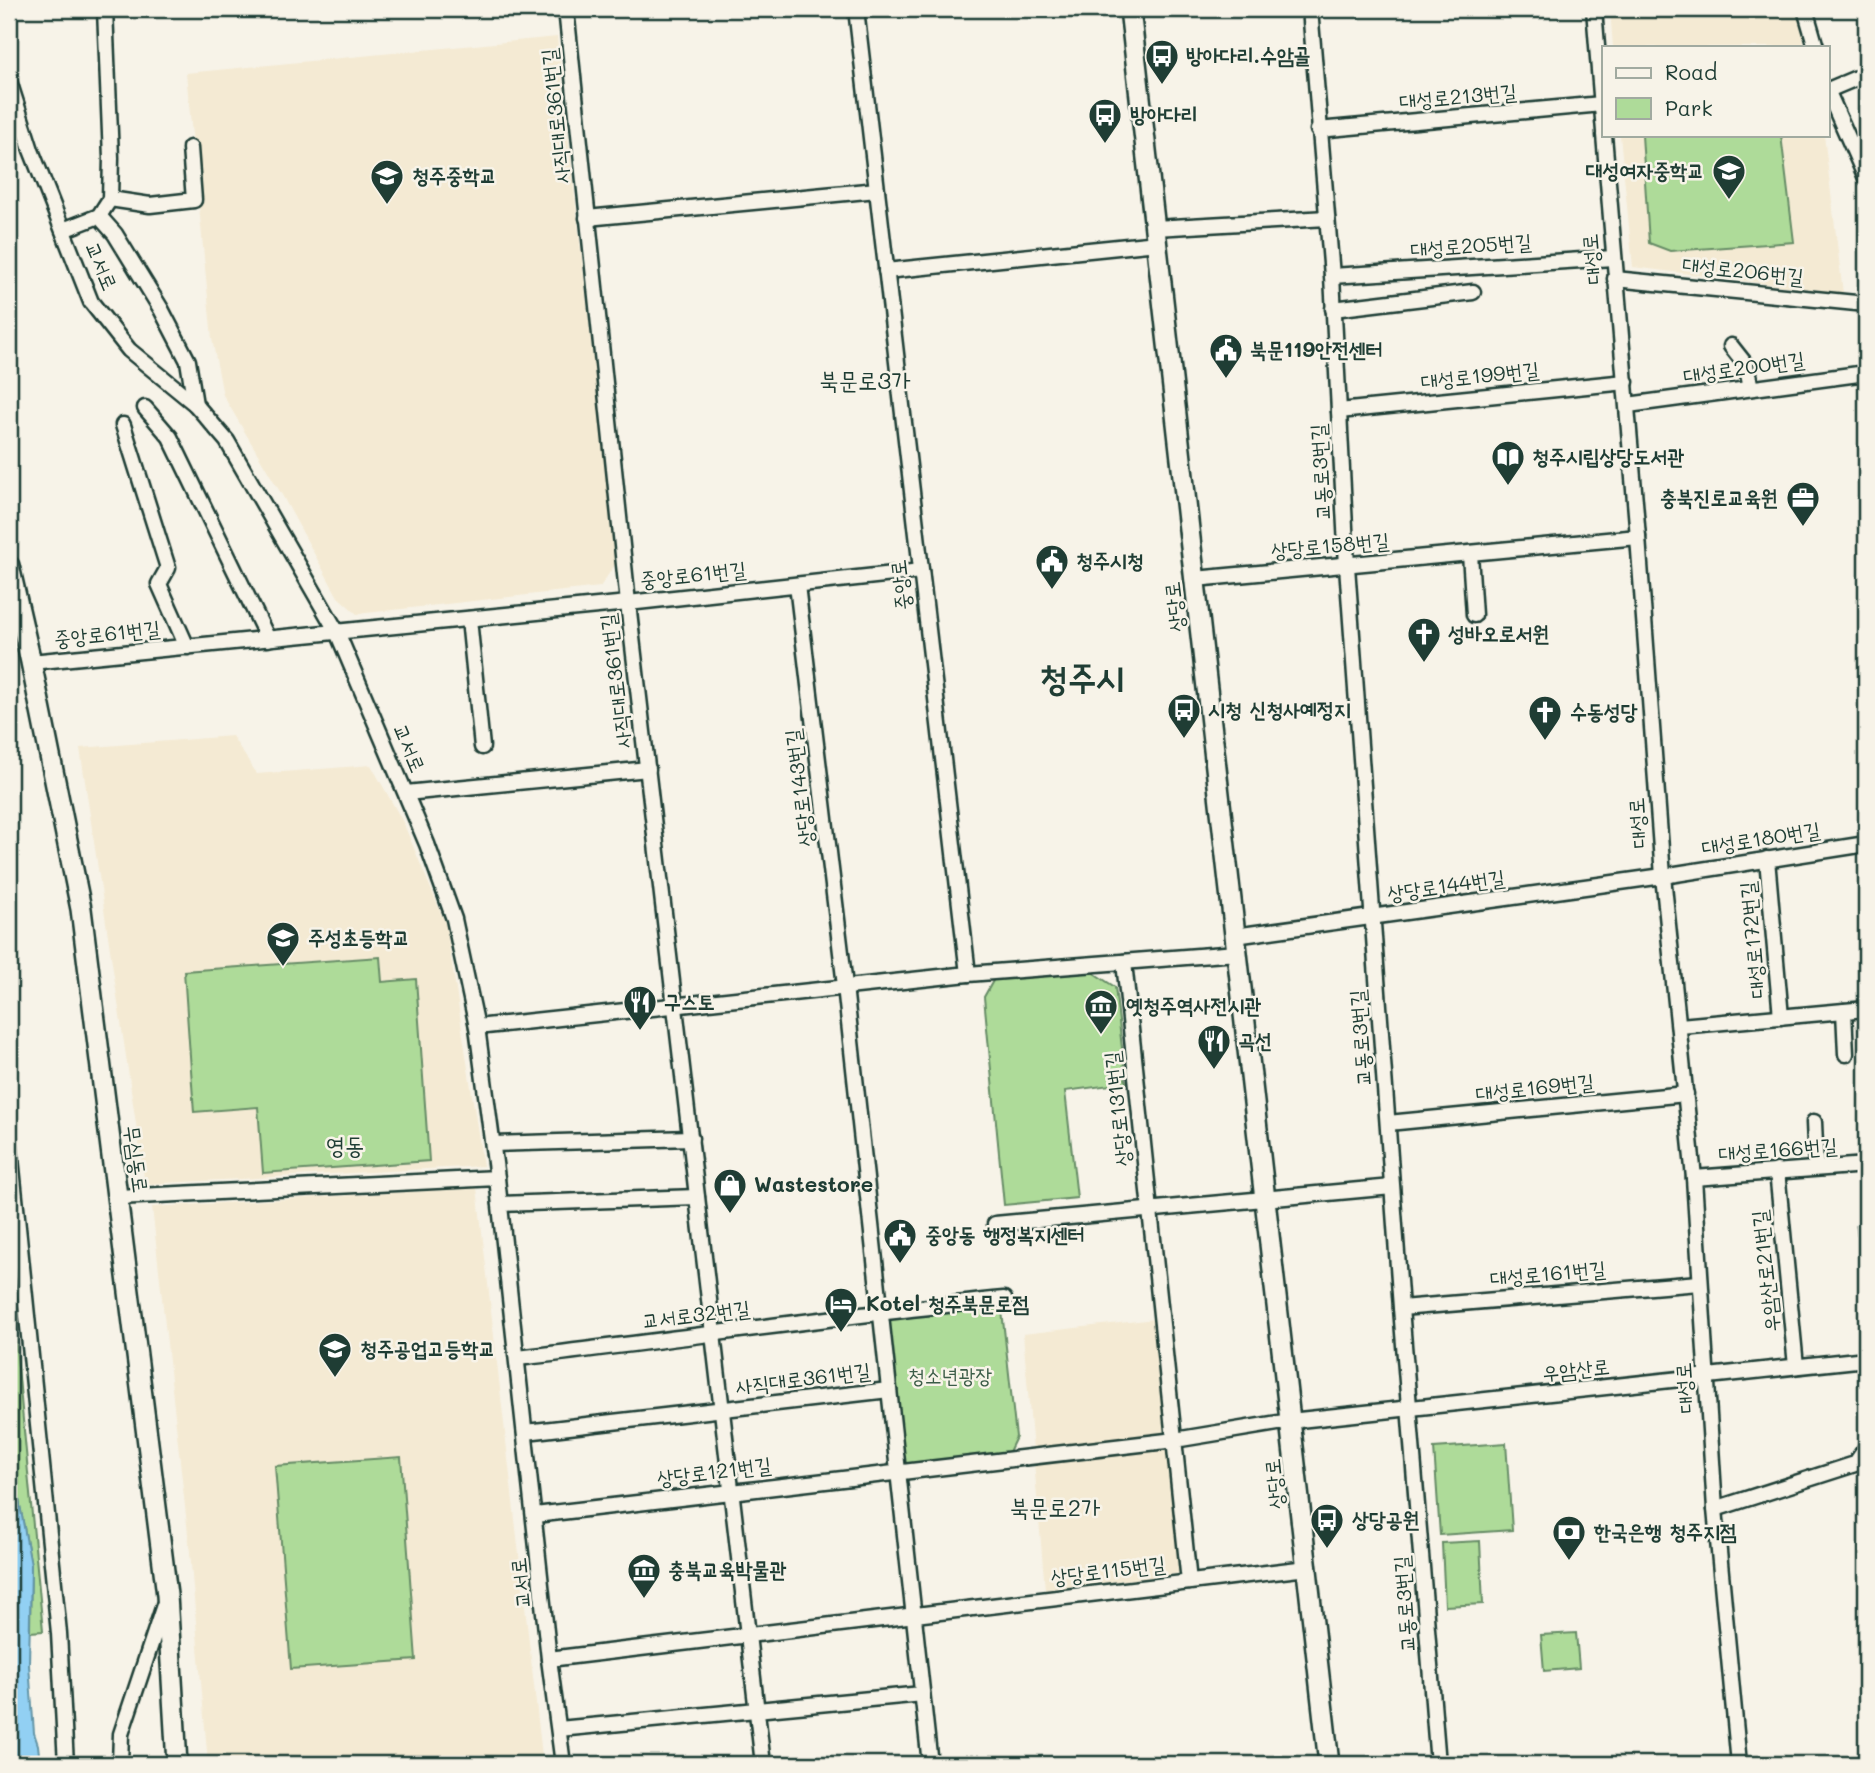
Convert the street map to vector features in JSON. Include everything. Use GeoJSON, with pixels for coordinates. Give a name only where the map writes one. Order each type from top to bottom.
{"type":"FeatureCollection","features":[{"type":"Feature","properties":{"kind":"main road","name":"상당로"},"geometry":{"type":"LineString","coordinates":[[1130,9],[1329,1764]]}},
{"type":"Feature","properties":{"kind":"main road","name":"무심동로"},"geometry":{"type":"LineString","coordinates":[[9,566],[81,909],[167,1595],[177,1764]]}},
{"type":"Feature","properties":{"kind":"street"},"geometry":{"type":"LineString","coordinates":[[105,9],[110,199],[150,205],[194,201],[190,148]]}},
{"type":"Feature","properties":{"kind":"street","name":"사직대로361번길"},"geometry":{"type":"LineString","coordinates":[[566,9],[628,603],[763,1764]]}},
{"type":"Feature","properties":{"kind":"street","name":"중앙로"},"geometry":{"type":"LineString","coordinates":[[856,9],[968,974]]}},
{"type":"Feature","properties":{"kind":"street","name":"교동로3번길"},"geometry":{"type":"LineString","coordinates":[[1310,9],[1332,276],[1347,566],[1392,1187],[1438,1764]]}},
{"type":"Feature","properties":{"kind":"street","name":"대성로"},"geometry":{"type":"LineString","coordinates":[[1594,9],[1602,104]]}},
{"type":"Feature","properties":{"kind":"street"},"geometry":{"type":"LineString","coordinates":[[1805,9],[1815,46]]}},
{"type":"Feature","properties":{"kind":"street"},"geometry":{"type":"LineString","coordinates":[[1829,91],[1866,74]]}},
{"type":"Feature","properties":{"kind":"street","name":"교서로"},"geometry":{"type":"LineString","coordinates":[[9,81],[31,150],[92,302],[129,350],[195,404],[234,453],[337,632],[406,793],[454,919],[477,1027],[493,1144],[549,1659],[563,1764]]}},
{"type":"Feature","properties":{"kind":"street"},"geometry":{"type":"LineString","coordinates":[[1829,93],[1866,178]]}},
{"type":"Feature","properties":{"kind":"street","name":"대성로213번길"},"geometry":{"type":"LineString","coordinates":[[1318,131],[1602,104]]}},
{"type":"Feature","properties":{"kind":"street","name":"대성로"},"geometry":{"type":"LineString","coordinates":[[1604,136],[1628,405],[1663,876],[1694,1178],[1715,1509],[1739,1764]]}},
{"type":"Feature","properties":{"kind":"street"},"geometry":{"type":"LineString","coordinates":[[587,218],[877,190]]}},
{"type":"Feature","properties":{"kind":"street","name":"교서로"},"geometry":{"type":"LineString","coordinates":[[62,230],[99,216],[110,199]]}},
{"type":"Feature","properties":{"kind":"street","name":"교서로"},"geometry":{"type":"LineString","coordinates":[[99,216],[116,234],[188,361],[195,404]]}},
{"type":"Feature","properties":{"kind":"street"},"geometry":{"type":"LineString","coordinates":[[886,271],[1156,236],[1327,218]]}},
{"type":"Feature","properties":{"kind":"street","name":"대성로205번길"},"geometry":{"type":"LineString","coordinates":[[1332,276],[1613,258]]}},
{"type":"Feature","properties":{"kind":"street","name":"대성로206번길"},"geometry":{"type":"LineString","coordinates":[[1615,279],[1866,304]]}},
{"type":"Feature","properties":{"kind":"street"},"geometry":{"type":"LineString","coordinates":[[1333,309],[1473,292]]}},
{"type":"Feature","properties":{"kind":"street"},"geometry":{"type":"LineString","coordinates":[[1731,346],[1746,365],[1751,388]]}},
{"type":"Feature","properties":{"kind":"street","name":"대성로200번길"},"geometry":{"type":"LineString","coordinates":[[1628,405],[1866,373]]}},
{"type":"Feature","properties":{"kind":"street","name":"대성로199번길"},"geometry":{"type":"LineString","coordinates":[[1339,411],[1626,382]]}},
{"type":"Feature","properties":{"kind":"street"},"geometry":{"type":"LineString","coordinates":[[145,408],[170,437],[268,639]]}},
{"type":"Feature","properties":{"kind":"street","name":"중앙로61번길"},"geometry":{"type":"LineString","coordinates":[[123,425],[168,568],[159,584],[187,647]]}},
{"type":"Feature","properties":{"kind":"street","name":"상당로158번길"},"geometry":{"type":"LineString","coordinates":[[1195,579],[1638,537]]}},
{"type":"Feature","properties":{"kind":"street"},"geometry":{"type":"LineString","coordinates":[[1470,554],[1474,615]]}},
{"type":"Feature","properties":{"kind":"street","name":"중앙로61번길"},"geometry":{"type":"LineString","coordinates":[[31,662],[921,571]]}},
{"type":"Feature","properties":{"kind":"street","name":"상당로143번길"},"geometry":{"type":"LineString","coordinates":[[797,585],[845,986],[880,1311]]}},
{"type":"Feature","properties":{"kind":"street"},"geometry":{"type":"LineString","coordinates":[[470,619],[482,747]]}},
{"type":"Feature","properties":{"kind":"street"},"geometry":{"type":"LineString","coordinates":[[406,793],[648,769]]}},
{"type":"Feature","properties":{"kind":"street","name":"대성로180번길"},"geometry":{"type":"LineString","coordinates":[[1663,876],[1866,844]]}},
{"type":"Feature","properties":{"kind":"street","name":"대성로172번길"},"geometry":{"type":"LineString","coordinates":[[1767,859],[1781,1017]]}},
{"type":"Feature","properties":{"kind":"street","name":"상당로144번길"},"geometry":{"type":"LineString","coordinates":[[1236,945],[1374,918],[1663,876]]}},
{"type":"Feature","properties":{"kind":"street"},"geometry":{"type":"LineString","coordinates":[[477,1027],[845,986],[1124,962],[1236,945]]}},
{"type":"Feature","properties":{"kind":"street","name":"상당로131번길"},"geometry":{"type":"LineString","coordinates":[[1124,962],[1175,1440]]}},
{"type":"Feature","properties":{"kind":"street","name":"대성로172번길"},"geometry":{"type":"LineString","coordinates":[[1680,1026],[1866,1009]]}},
{"type":"Feature","properties":{"kind":"street"},"geometry":{"type":"LineString","coordinates":[[1844,1011],[1846,1054]]}},
{"type":"Feature","properties":{"kind":"street","name":"대성로169번길"},"geometry":{"type":"LineString","coordinates":[[1388,1123],[1686,1094]]}},
{"type":"Feature","properties":{"kind":"street"},"geometry":{"type":"LineString","coordinates":[[1814,1122],[1816,1168]]}},
{"type":"Feature","properties":{"kind":"street"},"geometry":{"type":"LineString","coordinates":[[9,1138],[58,1620],[66,1764]]}},
{"type":"Feature","properties":{"kind":"street"},"geometry":{"type":"LineString","coordinates":[[493,1144],[691,1138]]}},
{"type":"Feature","properties":{"kind":"street","name":"대성로166번길"},"geometry":{"type":"LineString","coordinates":[[1694,1178],[1866,1165]]}},
{"type":"Feature","properties":{"kind":"street","name":"우암산로21번길"},"geometry":{"type":"LineString","coordinates":[[1777,1171],[1796,1366]]}},
{"type":"Feature","properties":{"kind":"street"},"geometry":{"type":"LineString","coordinates":[[118,1197],[497,1178]]}},
{"type":"Feature","properties":{"kind":"street"},"geometry":{"type":"LineString","coordinates":[[995,1224],[1392,1187]]}},
{"type":"Feature","properties":{"kind":"street"},"geometry":{"type":"LineString","coordinates":[[500,1204],[697,1197]]}},
{"type":"Feature","properties":{"kind":"street","name":"대성로161번길"},"geometry":{"type":"LineString","coordinates":[[1401,1308],[1699,1283]]}},
{"type":"Feature","properties":{"kind":"street","name":"교서로32번길"},"geometry":{"type":"LineString","coordinates":[[518,1358],[712,1335],[880,1311],[1004,1299]]}},
{"type":"Feature","properties":{"kind":"street"},"geometry":{"type":"LineString","coordinates":[[880,1311],[930,1764]]}},
{"type":"Feature","properties":{"kind":"street","name":"우암산로"},"geometry":{"type":"LineString","coordinates":[[1290,1421],[1866,1359]]}},
{"type":"Feature","properties":{"kind":"street","name":"사직대로361번길"},"geometry":{"type":"LineString","coordinates":[[526,1432],[889,1390]]}},
{"type":"Feature","properties":{"kind":"street","name":"상당로121번길"},"geometry":{"type":"LineString","coordinates":[[535,1515],[1175,1440],[1290,1421]]}},
{"type":"Feature","properties":{"kind":"street"},"geometry":{"type":"LineString","coordinates":[[1175,1440],[1189,1582]]}},
{"type":"Feature","properties":{"kind":"street"},"geometry":{"type":"LineString","coordinates":[[1715,1509],[1855,1464],[1866,1448]]}},
{"type":"Feature","properties":{"kind":"street","name":"상당로115번길"},"geometry":{"type":"LineString","coordinates":[[549,1659],[1307,1568]]}},
{"type":"Feature","properties":{"kind":"street"},"geometry":{"type":"LineString","coordinates":[[120,1764],[121,1734],[167,1595]]}},
{"type":"Feature","properties":{"kind":"street"},"geometry":{"type":"LineString","coordinates":[[559,1729],[922,1694]]}},
{"type":"Feature","properties":{"kind":"shaded area"},"geometry":{"type":"Polygon","coordinates":[[[1610,9],[1800,9],[1804,46],[1613,46],[1610,9]]]}},
{"type":"Feature","properties":{"kind":"shaded area","name":"청주중학교"},"geometry":{"type":"Polygon","coordinates":[[[557,37],[616,563],[600,587],[357,614],[338,597],[223,395],[212,339],[186,73],[557,37]]]}},
{"type":"Feature","properties":{"kind":"shaded area","name":"대성여자중학교"},"geometry":{"type":"Polygon","coordinates":[[[1620,136],[1824,136],[1843,293],[1633,267],[1620,136]]]}},
{"type":"Feature","properties":{"kind":"shaded area","name":"주성초등학교"},"geometry":{"type":"Polygon","coordinates":[[[232,736],[257,774],[371,765],[403,822],[446,925],[483,1166],[145,1184],[80,748],[232,736]]]}},
{"type":"Feature","properties":{"kind":"shaded area","name":"청주공업고등학교"},"geometry":{"type":"Polygon","coordinates":[[[477,1188],[543,1764],[208,1764],[190,1552],[152,1207],[477,1188]]]}},
{"type":"Feature","properties":{"kind":"shaded area"},"geometry":{"type":"Polygon","coordinates":[[[1155,1319],[1182,1573],[1045,1590],[1023,1334],[1155,1319]]]}},
{"type":"Feature","properties":{"kind":"green space"},"geometry":{"type":"Polygon","coordinates":[[[1642,136],[1781,136],[1794,242],[1670,251],[1649,243],[1642,136]]]}},
{"type":"Feature","properties":{"kind":"green space"},"geometry":{"type":"Polygon","coordinates":[[[380,957],[382,982],[416,979],[429,1161],[263,1173],[258,1107],[194,1112],[184,971],[380,957]]]}},
{"type":"Feature","properties":{"kind":"green space"},"geometry":{"type":"Polygon","coordinates":[[[1092,972],[1115,987],[1126,1083],[1065,1091],[1077,1198],[1004,1205],[984,997],[994,979],[1092,972]]]}},
{"type":"Feature","properties":{"kind":"green space"},"geometry":{"type":"Polygon","coordinates":[[[9,1248],[43,1631],[30,1632],[31,1565],[14,1473],[9,1427],[9,1248]]]}},
{"type":"Feature","properties":{"kind":"green space","name":"청소년광장"},"geometry":{"type":"Polygon","coordinates":[[[988,1305],[1002,1311],[1016,1437],[1008,1454],[902,1468],[884,1315],[988,1305]]]}},
{"type":"Feature","properties":{"kind":"green space"},"geometry":{"type":"Polygon","coordinates":[[[1506,1443],[1512,1530],[1440,1535],[1434,1448],[1506,1443]]]}},
{"type":"Feature","properties":{"kind":"green space"},"geometry":{"type":"Polygon","coordinates":[[[401,1457],[416,1660],[291,1669],[275,1466],[401,1457]]]}},
{"type":"Feature","properties":{"kind":"green space"},"geometry":{"type":"Polygon","coordinates":[[[1480,1541],[1483,1604],[1445,1606],[1442,1543],[1480,1541]]]}},
{"type":"Feature","properties":{"kind":"green space"},"geometry":{"type":"Polygon","coordinates":[[[1576,1633],[1579,1668],[1544,1671],[1541,1635],[1576,1633]]]}},
{"type":"Feature","properties":{"kind":"water"},"geometry":{"type":"Polygon","coordinates":[[[9,1427],[14,1473],[31,1565],[29,1665],[34,1733],[40,1764],[9,1764],[9,1427]]]}},
{"type":"Feature","properties":{"kind":"place","name":"방아다리.수암골"},"geometry":{"type":"Point","coordinates":[1162,86]}},
{"type":"Feature","properties":{"kind":"place","name":"방아다리"},"geometry":{"type":"Point","coordinates":[1105,145]}},
{"type":"Feature","properties":{"kind":"place","name":"대성여자중학교"},"geometry":{"type":"Point","coordinates":[1729,201]}},
{"type":"Feature","properties":{"kind":"place","name":"청주중학교"},"geometry":{"type":"Point","coordinates":[387,206]}},
{"type":"Feature","properties":{"kind":"place","name":"북문119안전센터"},"geometry":{"type":"Point","coordinates":[1226,380]}},
{"type":"Feature","properties":{"kind":"place","name":"청주시립상당도서관"},"geometry":{"type":"Point","coordinates":[1508,487]}},
{"type":"Feature","properties":{"kind":"place","name":"충북진로교육원"},"geometry":{"type":"Point","coordinates":[1803,528]}},
{"type":"Feature","properties":{"kind":"place","name":"청주시청"},"geometry":{"type":"Point","coordinates":[1052,591]}},
{"type":"Feature","properties":{"kind":"place","name":"성바오로서원"},"geometry":{"type":"Point","coordinates":[1424,664]}},
{"type":"Feature","properties":{"kind":"place","name":"시청 신청사예정지"},"geometry":{"type":"Point","coordinates":[1184,740]}},
{"type":"Feature","properties":{"kind":"place","name":"수동성당"},"geometry":{"type":"Point","coordinates":[1545,742]}},
{"type":"Feature","properties":{"kind":"place","name":"주성초등학교"},"geometry":{"type":"Point","coordinates":[283,968]}},
{"type":"Feature","properties":{"kind":"place","name":"구스토"},"geometry":{"type":"Point","coordinates":[640,1032]}},
{"type":"Feature","properties":{"kind":"place","name":"옛청주역사전시관"},"geometry":{"type":"Point","coordinates":[1101,1036]}},
{"type":"Feature","properties":{"kind":"place","name":"곡선"},"geometry":{"type":"Point","coordinates":[1214,1071]}},
{"type":"Feature","properties":{"kind":"place","name":"Wastestore"},"geometry":{"type":"Point","coordinates":[730,1215]}},
{"type":"Feature","properties":{"kind":"place","name":"중앙동 행정복지센터"},"geometry":{"type":"Point","coordinates":[900,1265]}},
{"type":"Feature","properties":{"kind":"place","name":"Kotel 청주북문로점"},"geometry":{"type":"Point","coordinates":[841,1334]}},
{"type":"Feature","properties":{"kind":"place","name":"청주공업고등학교"},"geometry":{"type":"Point","coordinates":[335,1379]}},
{"type":"Feature","properties":{"kind":"place","name":"상당공원"},"geometry":{"type":"Point","coordinates":[1327,1550]}},
{"type":"Feature","properties":{"kind":"place","name":"한국은행 청주지점"},"geometry":{"type":"Point","coordinates":[1569,1562]}},
{"type":"Feature","properties":{"kind":"place","name":"충북교육박물관"},"geometry":{"type":"Point","coordinates":[644,1600]}},
{"type":"Feature","properties":{"kind":"district","name":"북문로3가"},"geometry":{"type":"Point","coordinates":[865,381]}},
{"type":"Feature","properties":{"kind":"district","name":"청주시"},"geometry":{"type":"Point","coordinates":[1082,678]}},
{"type":"Feature","properties":{"kind":"district","name":"영동"},"geometry":{"type":"Point","coordinates":[345,1146]}},
{"type":"Feature","properties":{"kind":"district","name":"북문로2가"},"geometry":{"type":"Point","coordinates":[1055,1508]}}]}
